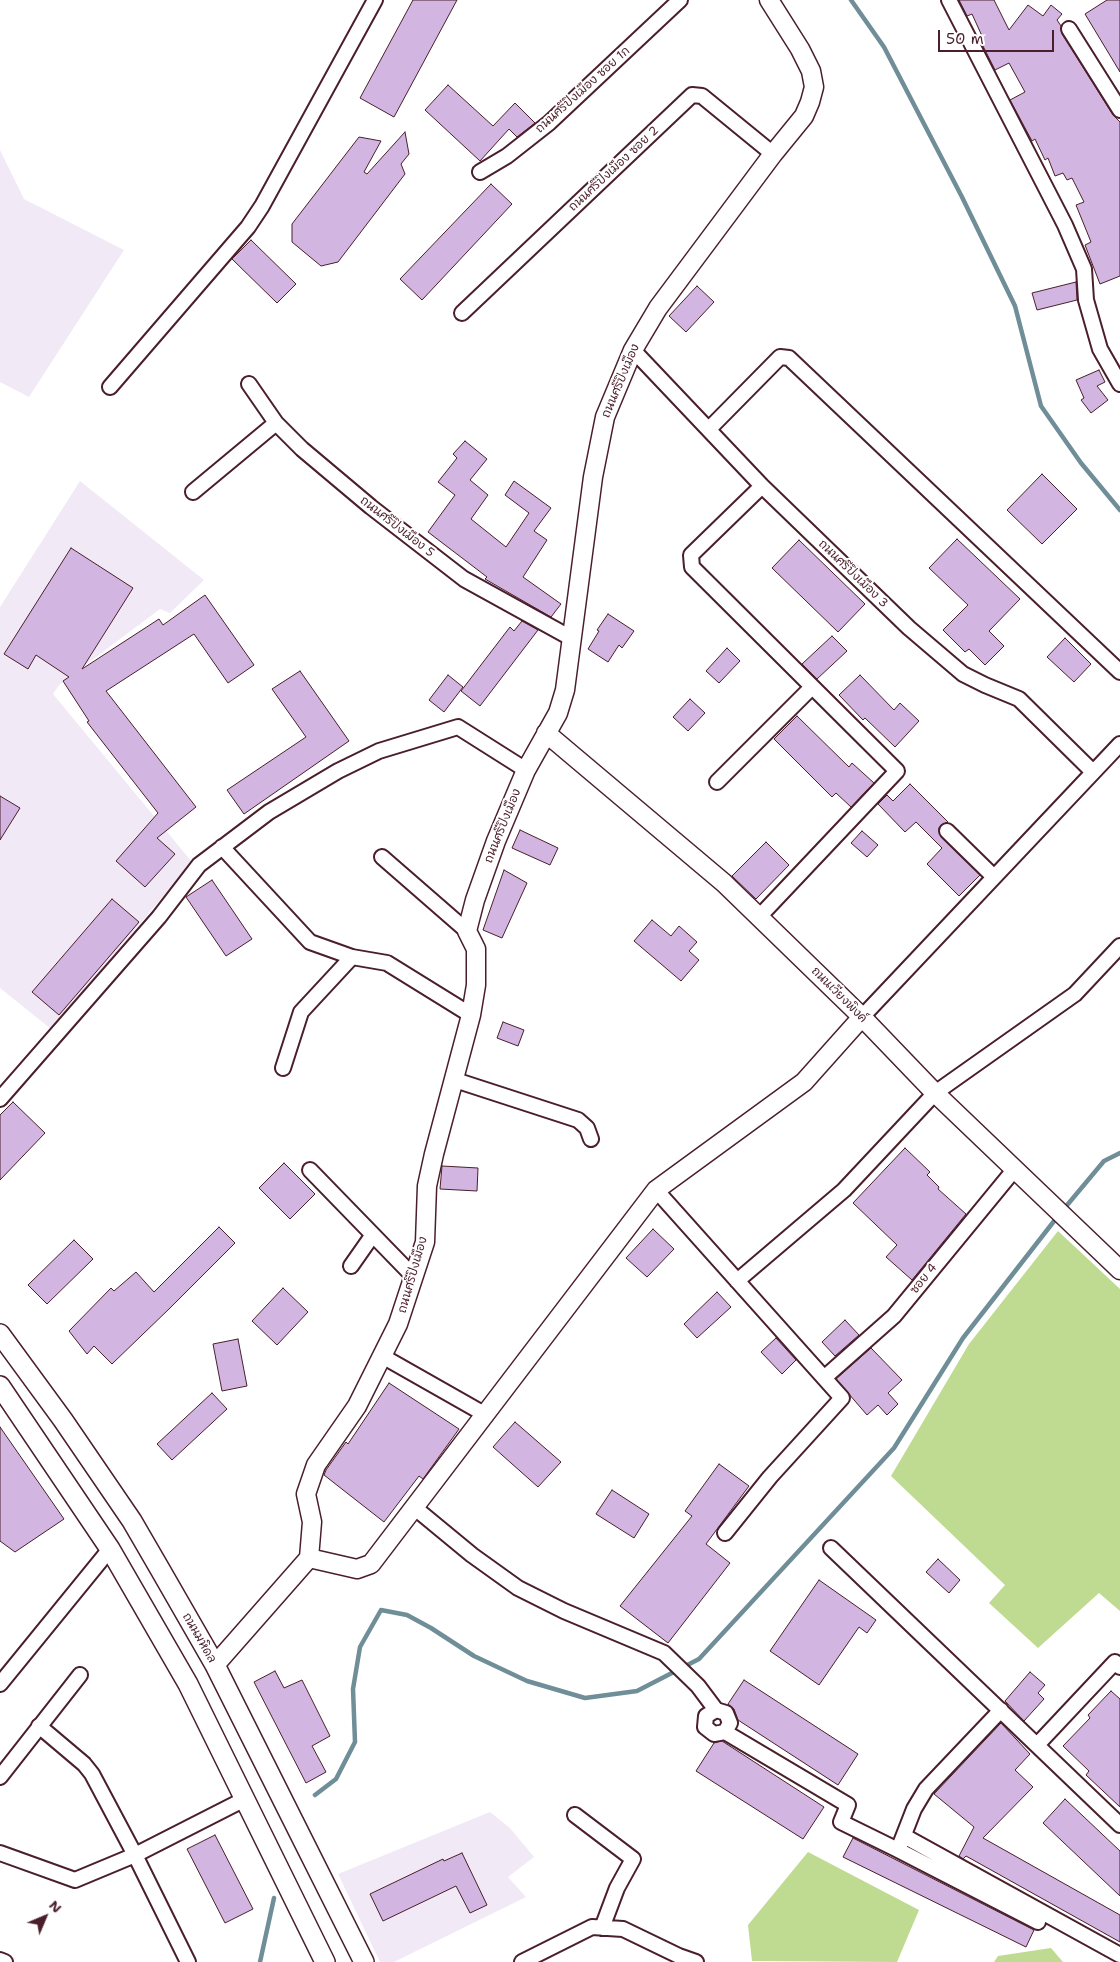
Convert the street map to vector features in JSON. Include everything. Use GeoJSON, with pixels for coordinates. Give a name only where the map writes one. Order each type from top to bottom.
{"type":"FeatureCollection","features":[{"type":"Feature","properties":{"kind":"main road","name":"ถนนมหิดล"},"geometry":{"type":"LineString","coordinates":[[0,1334],[63,1420],[132,1521],[215,1665],[364,1962]]}},
{"type":"Feature","properties":{"kind":"main road"},"geometry":{"type":"LineString","coordinates":[[0,1386],[110,1548],[188,1684],[325,1962]]}},
{"type":"Feature","properties":{"kind":"street"},"geometry":{"type":"LineString","coordinates":[[110,387],[248,227],[262,206],[375,0]]}},
{"type":"Feature","properties":{"kind":"street","name":"ถนนศรีปิงเมือง ซอย 1ก"},"geometry":{"type":"LineString","coordinates":[[480,172],[507,156],[549,123],[680,0]]}},
{"type":"Feature","properties":{"kind":"street","name":"ถนนศรีปิงเมือง"},"geometry":{"type":"LineString","coordinates":[[309,1558],[312,1522],[306,1494],[316,1465],[357,1406],[398,1324],[424,1242],[428,1186],[434,1154],[455,1080],[476,986],[476,949],[467,931],[475,900],[496,841],[526,770],[558,713],[565,690],[593,477],[605,417],[633,350],[658,308],[773,154],[804,116],[814,87],[811,71],[800,49],[769,0]]}},
{"type":"Feature","properties":{"kind":"street"},"geometry":{"type":"LineString","coordinates":[[949,0],[1064,225],[1084,269],[1086,300],[1100,349],[1120,384]]}},
{"type":"Feature","properties":{"kind":"street"},"geometry":{"type":"LineString","coordinates":[[1069,29],[1120,110]]}},
{"type":"Feature","properties":{"kind":"street","name":"ถนนศรีปิงเมือง ซอย 2"},"geometry":{"type":"LineString","coordinates":[[462,313],[692,96],[702,96],[773,154]]}},
{"type":"Feature","properties":{"kind":"street","name":"ถนนศรีปิงเมือง 3"},"geometry":{"type":"LineString","coordinates":[[633,350],[762,486],[916,634],[963,674],[1019,699],[1093,772]]}},
{"type":"Feature","properties":{"kind":"street"},"geometry":{"type":"LineString","coordinates":[[709,429],[780,358],[788,358],[1120,672]]}},
{"type":"Feature","properties":{"kind":"street","name":"ถนนศรีปิงเมือง 5"},"geometry":{"type":"LineString","coordinates":[[249,384],[276,423],[302,449],[371,507],[464,579],[571,638]]}},
{"type":"Feature","properties":{"kind":"street"},"geometry":{"type":"LineString","coordinates":[[193,492],[276,423]]}},
{"type":"Feature","properties":{"kind":"street"},"geometry":{"type":"LineString","coordinates":[[759,917],[897,771],[692,567],[692,555],[762,486]]}},
{"type":"Feature","properties":{"kind":"street"},"geometry":{"type":"LineString","coordinates":[[717,782],[812,687]]}},
{"type":"Feature","properties":{"kind":"street"},"geometry":{"type":"LineString","coordinates":[[0,1099],[159,917],[199,865],[269,812],[338,771],[379,751],[458,727],[526,770]]}},
{"type":"Feature","properties":{"kind":"street","name":"ถนนเวียงพิงค์"},"geometry":{"type":"LineString","coordinates":[[546,733],[724,883],[862,1017],[935,1093],[1120,1270]]}},
{"type":"Feature","properties":{"kind":"street"},"geometry":{"type":"LineString","coordinates":[[215,1665],[309,1558],[357,1569],[371,1564],[656,1190],[804,1082],[862,1017],[1120,744]]}},
{"type":"Feature","properties":{"kind":"street"},"geometry":{"type":"LineString","coordinates":[[947,832],[994,877]]}},
{"type":"Feature","properties":{"kind":"street"},"geometry":{"type":"LineString","coordinates":[[222,847],[310,942],[352,957],[387,964],[471,1015]]}},
{"type":"Feature","properties":{"kind":"street"},"geometry":{"type":"LineString","coordinates":[[382,858],[467,931]]}},
{"type":"Feature","properties":{"kind":"street"},"geometry":{"type":"LineString","coordinates":[[737,1281],[844,1190],[935,1093],[1075,994],[1120,946]]}},
{"type":"Feature","properties":{"kind":"street"},"geometry":{"type":"LineString","coordinates":[[283,1068],[302,1012],[352,957]]}},
{"type":"Feature","properties":{"kind":"street"},"geometry":{"type":"LineString","coordinates":[[455,1080],[578,1120],[587,1128],[591,1139]]}},
{"type":"Feature","properties":{"kind":"street"},"geometry":{"type":"LineString","coordinates":[[310,1170],[372,1236],[414,1277]]}},
{"type":"Feature","properties":{"kind":"street","name":"ซอย 4"},"geometry":{"type":"LineString","coordinates":[[824,1378],[894,1316],[1014,1170]]}},
{"type":"Feature","properties":{"kind":"street"},"geometry":{"type":"LineString","coordinates":[[656,1190],[842,1398],[770,1477],[726,1533]]}},
{"type":"Feature","properties":{"kind":"street"},"geometry":{"type":"LineString","coordinates":[[351,1266],[372,1236]]}},
{"type":"Feature","properties":{"kind":"street"},"geometry":{"type":"LineString","coordinates":[[382,1356],[486,1415]]}},
{"type":"Feature","properties":{"kind":"street"},"geometry":{"type":"LineString","coordinates":[[415,1508],[472,1555],[518,1588],[564,1611],[664,1653],[698,1686],[716,1710],[726,1713],[730,1723],[725,1732]]}},
{"type":"Feature","properties":{"kind":"street"},"geometry":{"type":"LineString","coordinates":[[0,1684],[110,1548]]}},
{"type":"Feature","properties":{"kind":"street"},"geometry":{"type":"LineString","coordinates":[[831,1548],[1120,1826]]}},
{"type":"Feature","properties":{"kind":"street"},"geometry":{"type":"LineString","coordinates":[[1037,1745],[1115,1662],[1120,1667]]}},
{"type":"Feature","properties":{"kind":"street"},"geometry":{"type":"LineString","coordinates":[[0,1777],[80,1675]]}},
{"type":"Feature","properties":{"kind":"street"},"geometry":{"type":"LineString","coordinates":[[716,1710],[706,1716],[706,1727],[714,1734],[725,1732],[848,1805],[841,1822],[1038,1922]]}},
{"type":"Feature","properties":{"kind":"street"},"geometry":{"type":"LineString","coordinates":[[898,1850],[914,1809],[926,1788],[1001,1710]]}},
{"type":"Feature","properties":{"kind":"street"},"geometry":{"type":"LineString","coordinates":[[39,1726],[84,1764],[92,1774],[188,1962]]}},
{"type":"Feature","properties":{"kind":"street"},"geometry":{"type":"LineString","coordinates":[[0,1853],[75,1880],[135,1855],[245,1799]]}},
{"type":"Feature","properties":{"kind":"street"},"geometry":{"type":"LineString","coordinates":[[575,1815],[633,1859],[617,1888],[602,1928]]}},
{"type":"Feature","properties":{"kind":"street"},"geometry":{"type":"LineString","coordinates":[[904,1836],[1120,1955]]}},
{"type":"Feature","properties":{"kind":"street"},"geometry":{"type":"LineString","coordinates":[[522,1962],[592,1927],[623,1929],[678,1959],[696,1962]]}},
{"type":"Feature","properties":{"kind":"street"},"geometry":{"type":"LineString","coordinates":[[0,1960],[5,1962]]}},
{"type":"Feature","properties":{"kind":"shaded area"},"geometry":{"type":"Polygon","coordinates":[[[0,150],[24,199],[124,250],[29,397],[0,382],[0,150]]]}},
{"type":"Feature","properties":{"kind":"shaded area"},"geometry":{"type":"Polygon","coordinates":[[[80,481],[204,580],[170,613],[160,609],[60,684],[53,694],[192,862],[51,1029],[0,988],[0,607],[80,481]]]}},
{"type":"Feature","properties":{"kind":"shaded area"},"geometry":{"type":"Polygon","coordinates":[[[490,1812],[510,1828],[534,1857],[508,1877],[526,1897],[394,1962],[380,1962],[338,1874],[490,1812]]]}},
{"type":"Feature","properties":{"kind":"green space"},"geometry":{"type":"Polygon","coordinates":[[[1058,1231],[1120,1289],[1120,1611],[1099,1593],[1038,1648],[989,1603],[1005,1585],[891,1476],[969,1344],[1058,1231]]]}},
{"type":"Feature","properties":{"kind":"green space"},"geometry":{"type":"Polygon","coordinates":[[[808,1852],[919,1910],[897,1962],[752,1961],[748,1925],[808,1852]]]}},
{"type":"Feature","properties":{"kind":"green space"},"geometry":{"type":"Polygon","coordinates":[[[1051,1948],[1063,1962],[994,1962],[998,1956],[1051,1948]]]}},
{"type":"Feature","properties":{"kind":"building"},"geometry":{"type":"Polygon","coordinates":[[[413,0],[457,0],[394,117],[360,98],[413,0]]]}},
{"type":"Feature","properties":{"kind":"building"},"geometry":{"type":"Polygon","coordinates":[[[959,0],[994,0],[1009,30],[1028,5],[1043,16],[1051,5],[1062,14],[1057,20],[1061,26],[1062,34],[1113,115],[1120,122],[1120,276],[1100,284],[1085,245],[1091,242],[1076,205],[1084,202],[1072,178],[1067,180],[1063,173],[1055,176],[1048,158],[1045,160],[1035,139],[1032,141],[1010,100],[1025,92],[1009,63],[995,70],[979,38],[982,36],[972,14],[967,16],[959,0]]]}},
{"type":"Feature","properties":{"kind":"building"},"geometry":{"type":"Polygon","coordinates":[[[1107,0],[1120,0],[1120,72],[1085,14],[1107,0]]]}},
{"type":"Feature","properties":{"kind":"building"},"geometry":{"type":"Polygon","coordinates":[[[448,85],[493,126],[515,103],[535,123],[517,137],[509,129],[480,161],[425,110],[448,85]]]}},
{"type":"Feature","properties":{"kind":"building"},"geometry":{"type":"Polygon","coordinates":[[[405,132],[409,154],[401,164],[405,174],[338,262],[321,266],[292,242],[292,224],[359,137],[381,141],[364,172],[367,174],[405,132]]]}},
{"type":"Feature","properties":{"kind":"building"},"geometry":{"type":"Polygon","coordinates":[[[491,184],[512,204],[422,300],[400,279],[491,184]]]}},
{"type":"Feature","properties":{"kind":"building"},"geometry":{"type":"Polygon","coordinates":[[[251,240],[296,284],[277,303],[232,259],[251,240]]]}},
{"type":"Feature","properties":{"kind":"building"},"geometry":{"type":"Polygon","coordinates":[[[1076,282],[1077,300],[1037,310],[1032,293],[1076,282]]]}},
{"type":"Feature","properties":{"kind":"building"},"geometry":{"type":"Polygon","coordinates":[[[697,286],[714,302],[686,332],[669,316],[697,286]]]}},
{"type":"Feature","properties":{"kind":"building"},"geometry":{"type":"Polygon","coordinates":[[[1099,370],[1105,382],[1097,386],[1108,400],[1091,413],[1081,400],[1084,398],[1076,380],[1099,370]]]}},
{"type":"Feature","properties":{"kind":"building"},"geometry":{"type":"Polygon","coordinates":[[[465,441],[487,459],[470,480],[488,495],[471,519],[506,547],[529,513],[505,495],[514,481],[551,508],[534,531],[547,540],[523,577],[561,604],[551,617],[485,579],[487,577],[428,532],[455,495],[438,482],[457,458],[453,454],[465,441]]]}},
{"type":"Feature","properties":{"kind":"building"},"geometry":{"type":"Polygon","coordinates":[[[1042,474],[1077,509],[1042,544],[1007,510],[1042,474]]]}},
{"type":"Feature","properties":{"kind":"building"},"geometry":{"type":"Polygon","coordinates":[[[957,539],[1020,599],[989,631],[1004,646],[985,665],[969,649],[965,652],[943,630],[968,605],[929,568],[957,539]]]}},
{"type":"Feature","properties":{"kind":"building"},"geometry":{"type":"Polygon","coordinates":[[[799,540],[865,604],[838,632],[772,568],[799,540]]]}},
{"type":"Feature","properties":{"kind":"building"},"geometry":{"type":"Polygon","coordinates":[[[71,548],[133,588],[82,669],[159,619],[163,625],[205,595],[254,665],[228,683],[194,634],[106,691],[196,807],[157,838],[175,854],[145,887],[116,861],[158,813],[87,722],[89,721],[63,681],[69,677],[36,655],[28,669],[4,654],[71,548]]]}},
{"type":"Feature","properties":{"kind":"building"},"geometry":{"type":"Polygon","coordinates":[[[608,614],[634,631],[622,648],[619,645],[608,662],[588,649],[599,631],[597,630],[608,614]]]}},
{"type":"Feature","properties":{"kind":"building"},"geometry":{"type":"Polygon","coordinates":[[[522,621],[538,630],[480,706],[461,691],[510,627],[514,631],[522,621]]]}},
{"type":"Feature","properties":{"kind":"building"},"geometry":{"type":"Polygon","coordinates":[[[832,636],[847,651],[817,679],[802,664],[832,636]]]}},
{"type":"Feature","properties":{"kind":"building"},"geometry":{"type":"Polygon","coordinates":[[[1065,638],[1091,664],[1074,682],[1047,657],[1065,638]]]}},
{"type":"Feature","properties":{"kind":"building"},"geometry":{"type":"Polygon","coordinates":[[[727,648],[740,661],[719,683],[706,671],[727,648]]]}},
{"type":"Feature","properties":{"kind":"building"},"geometry":{"type":"Polygon","coordinates":[[[300,671],[349,741],[244,814],[227,790],[306,737],[272,689],[300,671]]]}},
{"type":"Feature","properties":{"kind":"building"},"geometry":{"type":"Polygon","coordinates":[[[448,675],[463,687],[444,712],[429,700],[448,675]]]}},
{"type":"Feature","properties":{"kind":"building"},"geometry":{"type":"Polygon","coordinates":[[[860,675],[894,710],[900,703],[919,721],[895,747],[865,718],[863,720],[839,695],[860,675]]]}},
{"type":"Feature","properties":{"kind":"building"},"geometry":{"type":"Polygon","coordinates":[[[690,699],[705,713],[688,731],[673,717],[690,699]]]}},
{"type":"Feature","properties":{"kind":"building"},"geometry":{"type":"Polygon","coordinates":[[[797,716],[849,767],[852,763],[874,783],[851,807],[836,793],[832,797],[774,739],[797,716]]]}},
{"type":"Feature","properties":{"kind":"building"},"geometry":{"type":"Polygon","coordinates":[[[910,784],[948,822],[939,828],[941,837],[980,875],[959,896],[927,864],[942,848],[916,822],[905,832],[878,804],[887,795],[893,801],[910,784]]]}},
{"type":"Feature","properties":{"kind":"building"},"geometry":{"type":"Polygon","coordinates":[[[0,796],[20,808],[0,840],[0,796]]]}},
{"type":"Feature","properties":{"kind":"building"},"geometry":{"type":"Polygon","coordinates":[[[520,830],[558,848],[550,865],[512,848],[520,830]]]}},
{"type":"Feature","properties":{"kind":"building"},"geometry":{"type":"Polygon","coordinates":[[[862,831],[878,845],[867,857],[851,843],[862,831]]]}},
{"type":"Feature","properties":{"kind":"building"},"geometry":{"type":"Polygon","coordinates":[[[766,842],[789,865],[756,899],[732,876],[766,842]]]}},
{"type":"Feature","properties":{"kind":"building"},"geometry":{"type":"Polygon","coordinates":[[[504,870],[527,883],[502,938],[483,930],[504,870]]]}},
{"type":"Feature","properties":{"kind":"building"},"geometry":{"type":"Polygon","coordinates":[[[212,880],[252,939],[226,956],[186,897],[212,880]]]}},
{"type":"Feature","properties":{"kind":"building"},"geometry":{"type":"Polygon","coordinates":[[[112,899],[139,922],[59,1015],[32,992],[112,899]]]}},
{"type":"Feature","properties":{"kind":"building"},"geometry":{"type":"Polygon","coordinates":[[[652,920],[671,936],[679,926],[697,942],[689,951],[699,960],[681,981],[634,941],[652,920]]]}},
{"type":"Feature","properties":{"kind":"building"},"geometry":{"type":"Polygon","coordinates":[[[503,1022],[524,1030],[518,1046],[497,1038],[503,1022]]]}},
{"type":"Feature","properties":{"kind":"building"},"geometry":{"type":"Polygon","coordinates":[[[13,1102],[45,1133],[0,1180],[0,1115],[13,1102]]]}},
{"type":"Feature","properties":{"kind":"building"},"geometry":{"type":"Polygon","coordinates":[[[905,1148],[930,1172],[927,1175],[939,1187],[938,1189],[966,1214],[912,1280],[886,1257],[897,1245],[853,1203],[905,1148]]]}},
{"type":"Feature","properties":{"kind":"building"},"geometry":{"type":"Polygon","coordinates":[[[284,1163],[315,1194],[290,1219],[259,1188],[284,1163]]]}},
{"type":"Feature","properties":{"kind":"building"},"geometry":{"type":"Polygon","coordinates":[[[442,1166],[478,1168],[477,1191],[440,1189],[442,1166]]]}},
{"type":"Feature","properties":{"kind":"building"},"geometry":{"type":"Polygon","coordinates":[[[219,1227],[235,1243],[112,1364],[94,1346],[87,1354],[69,1331],[111,1288],[114,1291],[136,1272],[154,1292],[219,1227]]]}},
{"type":"Feature","properties":{"kind":"building"},"geometry":{"type":"Polygon","coordinates":[[[653,1229],[674,1249],[647,1277],[626,1258],[653,1229]]]}},
{"type":"Feature","properties":{"kind":"building"},"geometry":{"type":"Polygon","coordinates":[[[74,1240],[93,1259],[47,1304],[28,1285],[74,1240]]]}},
{"type":"Feature","properties":{"kind":"building"},"geometry":{"type":"Polygon","coordinates":[[[283,1288],[308,1312],[277,1345],[252,1321],[283,1288]]]}},
{"type":"Feature","properties":{"kind":"building"},"geometry":{"type":"Polygon","coordinates":[[[717,1292],[731,1307],[697,1338],[684,1324],[717,1292]]]}},
{"type":"Feature","properties":{"kind":"building"},"geometry":{"type":"Polygon","coordinates":[[[845,1320],[859,1335],[835,1356],[822,1342],[845,1320]]]}},
{"type":"Feature","properties":{"kind":"building"},"geometry":{"type":"Polygon","coordinates":[[[776,1338],[796,1360],[782,1374],[761,1352],[776,1338]]]}},
{"type":"Feature","properties":{"kind":"building"},"geometry":{"type":"Polygon","coordinates":[[[238,1339],[247,1386],[222,1391],[213,1344],[238,1339]]]}},
{"type":"Feature","properties":{"kind":"building"},"geometry":{"type":"Polygon","coordinates":[[[871,1348],[902,1380],[888,1393],[898,1404],[887,1415],[878,1405],[867,1415],[836,1379],[871,1348]]]}},
{"type":"Feature","properties":{"kind":"building"},"geometry":{"type":"Polygon","coordinates":[[[389,1383],[459,1429],[423,1479],[419,1476],[384,1522],[324,1475],[346,1442],[348,1444],[389,1383]]]}},
{"type":"Feature","properties":{"kind":"building"},"geometry":{"type":"Polygon","coordinates":[[[212,1393],[227,1409],[172,1460],[157,1444],[212,1393]]]}},
{"type":"Feature","properties":{"kind":"building"},"geometry":{"type":"Polygon","coordinates":[[[515,1422],[561,1462],[538,1487],[493,1447],[515,1422]]]}},
{"type":"Feature","properties":{"kind":"building"},"geometry":{"type":"Polygon","coordinates":[[[0,1427],[64,1519],[15,1552],[0,1541],[0,1427]]]}},
{"type":"Feature","properties":{"kind":"building"},"geometry":{"type":"Polygon","coordinates":[[[719,1464],[749,1486],[706,1544],[730,1563],[668,1643],[620,1606],[692,1516],[685,1511],[719,1464]]]}},
{"type":"Feature","properties":{"kind":"building"},"geometry":{"type":"Polygon","coordinates":[[[612,1490],[649,1514],[634,1538],[596,1514],[612,1490]]]}},
{"type":"Feature","properties":{"kind":"building"},"geometry":{"type":"Polygon","coordinates":[[[938,1559],[960,1580],[949,1593],[926,1572],[938,1559]]]}},
{"type":"Feature","properties":{"kind":"building"},"geometry":{"type":"Polygon","coordinates":[[[819,1580],[876,1620],[867,1633],[859,1627],[819,1685],[770,1651],[819,1580]]]}},
{"type":"Feature","properties":{"kind":"building"},"geometry":{"type":"Polygon","coordinates":[[[275,1671],[284,1688],[302,1680],[330,1736],[312,1746],[326,1772],[306,1783],[254,1682],[275,1671]]]}},
{"type":"Feature","properties":{"kind":"building"},"geometry":{"type":"Polygon","coordinates":[[[1030,1672],[1045,1685],[1038,1693],[1044,1699],[1024,1721],[1005,1701],[1030,1672]]]}},
{"type":"Feature","properties":{"kind":"building"},"geometry":{"type":"Polygon","coordinates":[[[744,1680],[858,1754],[838,1785],[738,1720],[734,1709],[728,1704],[744,1680]]]}},
{"type":"Feature","properties":{"kind":"building"},"geometry":{"type":"Polygon","coordinates":[[[1111,1691],[1120,1699],[1120,1807],[1086,1775],[1089,1771],[1063,1746],[1090,1718],[1088,1715],[1111,1691]]]}},
{"type":"Feature","properties":{"kind":"building"},"geometry":{"type":"Polygon","coordinates":[[[1001,1723],[1030,1754],[1015,1770],[1033,1787],[983,1838],[1120,1915],[1120,1942],[966,1856],[963,1859],[959,1856],[974,1827],[934,1794],[1001,1723]]]}},
{"type":"Feature","properties":{"kind":"building"},"geometry":{"type":"Polygon","coordinates":[[[722,1741],[824,1807],[803,1839],[696,1771],[714,1743],[722,1741]]]}},
{"type":"Feature","properties":{"kind":"building"},"geometry":{"type":"Polygon","coordinates":[[[1065,1799],[1120,1851],[1120,1896],[1043,1823],[1065,1799]]]}},
{"type":"Feature","properties":{"kind":"building"},"geometry":{"type":"Polygon","coordinates":[[[215,1835],[253,1909],[225,1923],[187,1849],[215,1835]]]}},
{"type":"Feature","properties":{"kind":"building"},"geometry":{"type":"Polygon","coordinates":[[[853,1838],[1034,1930],[1026,1947],[843,1857],[853,1838]]]}},
{"type":"Feature","properties":{"kind":"building"},"geometry":{"type":"Polygon","coordinates":[[[462,1853],[487,1905],[470,1913],[456,1886],[383,1921],[370,1894],[443,1859],[444,1861],[462,1853]]]}},
{"type":"Feature","properties":{"kind":"waterway"},"geometry":{"type":"LineString","coordinates":[[851,0],[884,47],[962,197],[1015,306],[1041,406],[1081,463],[1120,510]]}},
{"type":"Feature","properties":{"kind":"waterway"},"geometry":{"type":"LineString","coordinates":[[1063,1210],[1104,1161],[1120,1153]]}},
{"type":"Feature","properties":{"kind":"waterway"},"geometry":{"type":"LineString","coordinates":[[315,1795],[336,1779],[355,1742],[353,1689],[360,1647],[381,1610],[407,1615],[474,1656],[527,1681],[585,1698],[637,1691],[699,1659],[894,1448],[963,1338],[1058,1216]]}},
{"type":"Feature","properties":{"kind":"waterway"},"geometry":{"type":"LineString","coordinates":[[260,1962],[274,1898]]}}]}
